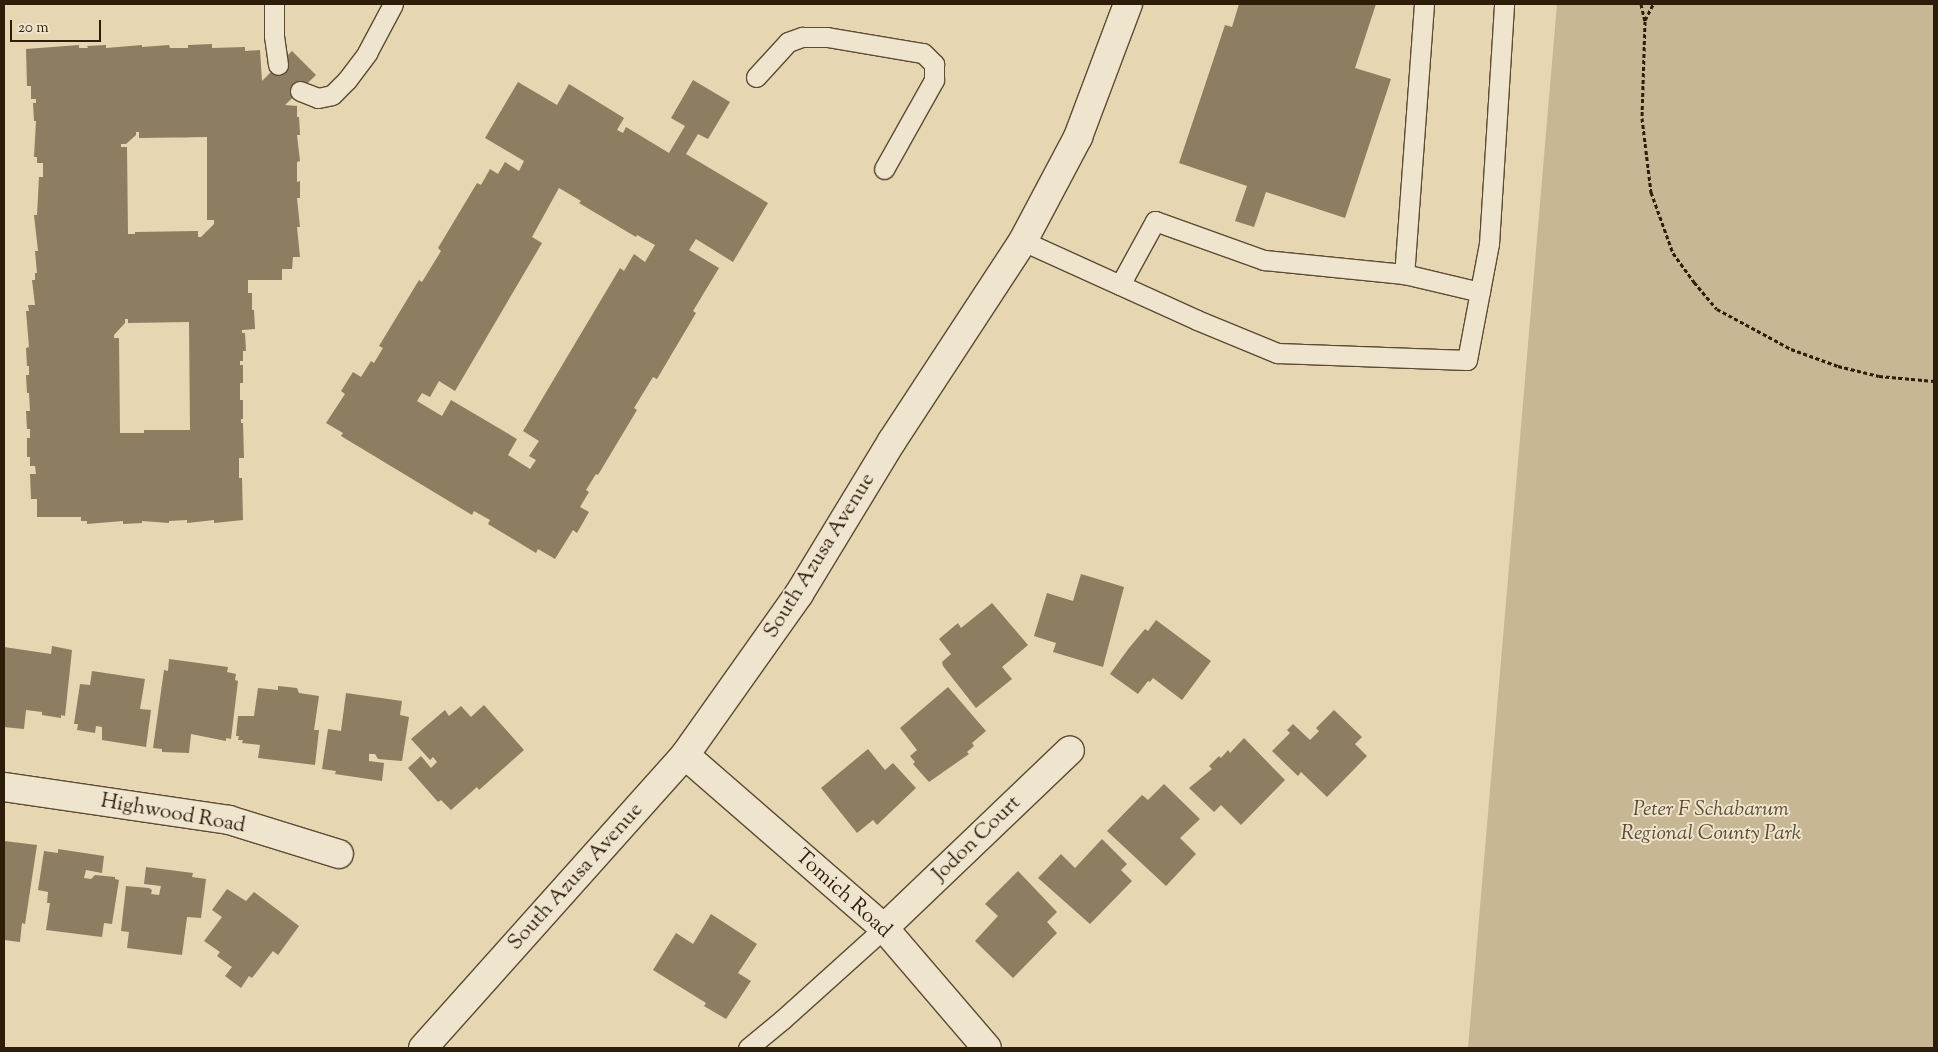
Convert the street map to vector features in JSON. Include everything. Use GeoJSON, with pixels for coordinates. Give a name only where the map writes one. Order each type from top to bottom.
{"type":"FeatureCollection","features":[{"type":"Feature","properties":{"kind":"street","name":"South Azusa Avenue"},"geometry":{"type":"LineString","coordinates":[[423,1048],[685,755],[800,594],[892,441],[1023,241],[1078,137],[1128,4]]}},
{"type":"Feature","properties":{"kind":"street","name":"Jodon Court"},"geometry":{"type":"LineString","coordinates":[[884,928],[1070,750]]}},
{"type":"Feature","properties":{"kind":"street","name":"Tomich Road"},"geometry":{"type":"LineString","coordinates":[[685,755],[884,928],[987,1048]]}},
{"type":"Feature","properties":{"kind":"street","name":"Highwood Road"},"geometry":{"type":"LineString","coordinates":[[4,787],[229,820],[340,854]]}},
{"type":"Feature","properties":{"kind":"lane"},"geometry":{"type":"LineString","coordinates":[[274,4],[274,36],[278,65]]}},
{"type":"Feature","properties":{"kind":"lane"},"geometry":{"type":"LineString","coordinates":[[300,91],[318,98],[332,95],[348,80],[367,53],[393,4]]}},
{"type":"Feature","properties":{"kind":"lane"},"geometry":{"type":"LineString","coordinates":[[1404,274],[1424,4]]}},
{"type":"Feature","properties":{"kind":"lane"},"geometry":{"type":"LineString","coordinates":[[1023,241],[1277,353],[1467,360],[1489,244],[1504,4]]}},
{"type":"Feature","properties":{"kind":"lane"},"geometry":{"type":"LineString","coordinates":[[756,77],[788,42],[802,37],[827,37],[923,53],[934,64],[934,80],[884,168]]}},
{"type":"Feature","properties":{"kind":"lane"},"geometry":{"type":"LineString","coordinates":[[1120,285],[1155,221],[1264,260],[1404,274],[1480,292]]}},
{"type":"Feature","properties":{"kind":"lane"},"geometry":{"type":"LineString","coordinates":[[748,1048],[884,928]]}},
{"type":"Feature","properties":{"kind":"path"},"geometry":{"type":"LineString","coordinates":[[1641,4],[1644,20],[1642,118],[1651,192],[1673,253],[1694,282],[1717,309],[1748,328],[1790,349],[1838,366],[1879,376],[1934,381]]}},
{"type":"Feature","properties":{"kind":"path"},"geometry":{"type":"LineString","coordinates":[[1644,20],[1653,4]]}},
{"type":"Feature","properties":{"kind":"green space","name":"Peter F Schabarum Regional County Park"},"geometry":{"type":"Polygon","coordinates":[[[1557,4],[1934,4],[1934,1048],[1468,1048],[1557,4]]]}},
{"type":"Feature","properties":{"kind":"building"},"geometry":{"type":"Polygon","coordinates":[[[1239,4],[1376,4],[1355,68],[1391,79],[1345,218],[1266,192],[1254,227],[1235,221],[1247,186],[1179,163],[1225,25],[1232,27],[1239,4]]]}},
{"type":"Feature","properties":{"kind":"building"},"geometry":{"type":"Polygon","coordinates":[[[212,44],[212,48],[245,47],[245,51],[260,50],[262,81],[292,51],[316,75],[285,105],[297,106],[297,117],[299,117],[300,135],[297,135],[300,161],[297,162],[297,182],[300,181],[300,198],[297,198],[300,227],[297,227],[300,257],[293,257],[292,269],[282,269],[282,280],[248,280],[248,293],[252,293],[255,329],[242,330],[242,333],[245,333],[246,351],[243,351],[243,361],[240,361],[240,365],[243,365],[243,383],[240,383],[240,400],[243,400],[243,419],[241,419],[241,423],[243,423],[244,458],[239,458],[239,478],[242,478],[243,520],[214,523],[214,520],[187,523],[187,520],[169,521],[169,523],[142,521],[142,523],[123,524],[123,521],[87,524],[87,521],[81,521],[81,517],[37,517],[37,499],[31,499],[30,474],[36,474],[35,466],[30,466],[30,457],[27,457],[27,438],[30,438],[30,429],[27,429],[26,411],[30,411],[26,375],[29,375],[26,348],[29,347],[26,311],[29,311],[28,305],[35,305],[32,280],[35,280],[35,273],[37,273],[35,251],[38,251],[34,215],[37,215],[39,177],[43,177],[43,163],[37,163],[37,157],[34,157],[36,121],[34,121],[33,103],[36,103],[36,99],[31,99],[31,86],[27,86],[26,49],[79,45],[79,48],[106,45],[106,48],[169,45],[170,48],[188,48],[188,45],[212,44]],[[136,132],[136,135],[126,144],[121,144],[121,147],[127,147],[128,234],[135,234],[135,232],[198,231],[198,237],[201,237],[214,224],[214,220],[207,220],[207,137],[139,138],[139,132],[136,132]],[[125,319],[125,323],[114,335],[114,338],[119,338],[120,433],[144,433],[144,430],[190,430],[189,322],[128,323],[128,319],[125,319]]]}},
{"type":"Feature","properties":{"kind":"building"},"geometry":{"type":"Polygon","coordinates":[[[693,80],[730,102],[708,139],[698,134],[686,154],[768,203],[733,262],[696,239],[689,250],[719,268],[693,311],[696,313],[657,379],[653,377],[634,408],[637,410],[598,475],[596,474],[586,490],[589,492],[580,507],[589,512],[577,533],[573,530],[555,559],[538,549],[536,553],[488,524],[490,520],[474,511],[472,515],[341,436],[343,433],[326,423],[345,394],[341,391],[353,372],[361,377],[371,361],[374,363],[383,348],[379,346],[419,280],[422,282],[441,251],[438,248],[477,183],[481,185],[490,169],[498,174],[505,162],[519,171],[524,161],[485,138],[518,82],[557,105],[569,84],[624,118],[617,130],[623,133],[626,127],[669,153],[685,126],[671,118],[693,80]],[[559,188],[532,237],[542,243],[455,391],[439,381],[430,397],[422,393],[417,401],[442,416],[451,400],[517,439],[508,455],[530,469],[536,460],[529,456],[539,441],[523,431],[620,268],[624,271],[634,254],[645,262],[655,245],[637,235],[636,237],[579,203],[581,201],[559,188]]]}},
{"type":"Feature","properties":{"kind":"building"},"geometry":{"type":"Polygon","coordinates":[[[1081,574],[1124,587],[1103,667],[1053,652],[1056,643],[1034,636],[1047,593],[1073,601],[1081,574]]]}},
{"type":"Feature","properties":{"kind":"building"},"geometry":{"type":"Polygon","coordinates":[[[992,603],[1028,645],[1002,667],[1012,679],[976,708],[943,666],[942,662],[951,654],[939,639],[958,623],[961,628],[992,603]]]}},
{"type":"Feature","properties":{"kind":"building"},"geometry":{"type":"Polygon","coordinates":[[[1156,620],[1211,661],[1182,700],[1153,678],[1150,682],[1148,681],[1138,694],[1110,674],[1145,629],[1148,631],[1156,620]]]}},
{"type":"Feature","properties":{"kind":"building"},"geometry":{"type":"Polygon","coordinates":[[[52,646],[72,650],[65,716],[61,715],[61,718],[42,715],[42,712],[26,710],[24,729],[4,727],[4,647],[51,654],[52,646]]]}},
{"type":"Feature","properties":{"kind":"building"},"geometry":{"type":"Polygon","coordinates":[[[169,659],[228,667],[227,672],[236,674],[235,680],[238,681],[231,739],[226,738],[226,741],[191,734],[189,753],[162,752],[162,749],[153,748],[164,670],[168,671],[169,659]]]}},
{"type":"Feature","properties":{"kind":"building"},"geometry":{"type":"Polygon","coordinates":[[[92,671],[145,679],[140,709],[151,710],[146,747],[102,740],[102,727],[96,726],[95,733],[77,730],[78,724],[74,724],[80,684],[90,685],[92,671]]]}},
{"type":"Feature","properties":{"kind":"building"},"geometry":{"type":"Polygon","coordinates":[[[278,686],[297,688],[299,693],[319,696],[314,730],[319,730],[315,765],[258,758],[260,745],[242,743],[243,740],[238,740],[239,736],[236,736],[238,716],[254,716],[258,688],[278,690],[278,686]]]}},
{"type":"Feature","properties":{"kind":"building"},"geometry":{"type":"Polygon","coordinates":[[[948,687],[986,731],[972,743],[974,746],[967,752],[969,754],[929,782],[913,764],[915,762],[910,756],[917,750],[900,728],[948,687]]]}},
{"type":"Feature","properties":{"kind":"building"},"geometry":{"type":"Polygon","coordinates":[[[346,693],[402,701],[400,715],[409,717],[402,761],[378,759],[375,754],[369,754],[369,761],[384,763],[382,781],[335,774],[336,771],[322,769],[328,729],[341,731],[346,693]]]}},
{"type":"Feature","properties":{"kind":"building"},"geometry":{"type":"Polygon","coordinates":[[[484,705],[524,750],[479,790],[477,787],[451,810],[441,800],[438,802],[408,768],[421,756],[431,768],[437,762],[433,757],[430,760],[411,739],[445,710],[449,716],[461,706],[471,717],[484,705]]]}},
{"type":"Feature","properties":{"kind":"building"},"geometry":{"type":"Polygon","coordinates":[[[1334,710],[1362,737],[1355,744],[1367,756],[1327,797],[1301,772],[1298,776],[1272,751],[1290,733],[1287,730],[1293,724],[1310,740],[1319,731],[1316,728],[1334,710]]]}},
{"type":"Feature","properties":{"kind":"building"},"geometry":{"type":"Polygon","coordinates":[[[1244,738],[1285,780],[1241,825],[1221,805],[1214,812],[1189,788],[1212,769],[1209,766],[1219,756],[1221,758],[1228,750],[1230,753],[1244,738]]]}},
{"type":"Feature","properties":{"kind":"building"},"geometry":{"type":"Polygon","coordinates":[[[868,749],[885,770],[893,763],[916,788],[877,825],[873,820],[857,833],[821,788],[868,749]]]}},
{"type":"Feature","properties":{"kind":"building"},"geometry":{"type":"Polygon","coordinates":[[[1164,784],[1200,819],[1180,838],[1196,854],[1166,886],[1107,831],[1142,795],[1148,800],[1164,784]]]}},
{"type":"Feature","properties":{"kind":"building"},"geometry":{"type":"Polygon","coordinates":[[[1102,839],[1127,864],[1121,870],[1132,881],[1090,924],[1038,878],[1061,854],[1075,868],[1102,839]]]}},
{"type":"Feature","properties":{"kind":"building"},"geometry":{"type":"Polygon","coordinates":[[[4,841],[37,845],[25,924],[22,923],[20,942],[4,940],[4,841]]]}},
{"type":"Feature","properties":{"kind":"building"},"geometry":{"type":"Polygon","coordinates":[[[58,849],[104,856],[102,873],[86,870],[84,878],[91,879],[95,875],[115,877],[115,879],[119,880],[112,924],[104,923],[102,937],[46,930],[50,903],[47,903],[48,892],[38,890],[44,851],[58,853],[58,849]]]}},
{"type":"Feature","properties":{"kind":"building"},"geometry":{"type":"Polygon","coordinates":[[[146,867],[193,873],[192,877],[206,879],[201,918],[187,917],[182,955],[127,948],[129,932],[121,931],[126,886],[149,888],[152,890],[151,894],[159,895],[161,886],[144,884],[146,867]]]}},
{"type":"Feature","properties":{"kind":"building"},"geometry":{"type":"Polygon","coordinates":[[[1018,871],[1057,912],[1047,922],[1057,933],[1013,978],[975,941],[998,916],[985,904],[1018,871]]]}},
{"type":"Feature","properties":{"kind":"building"},"geometry":{"type":"Polygon","coordinates":[[[227,889],[246,901],[254,892],[299,926],[278,955],[273,951],[252,978],[249,976],[241,988],[225,976],[232,967],[217,956],[220,952],[204,941],[222,917],[212,910],[227,889]]]}},
{"type":"Feature","properties":{"kind":"building"},"geometry":{"type":"Polygon","coordinates":[[[711,914],[757,944],[738,973],[751,981],[726,1019],[704,1006],[706,1003],[653,970],[676,933],[693,944],[711,914]]]}}]}
